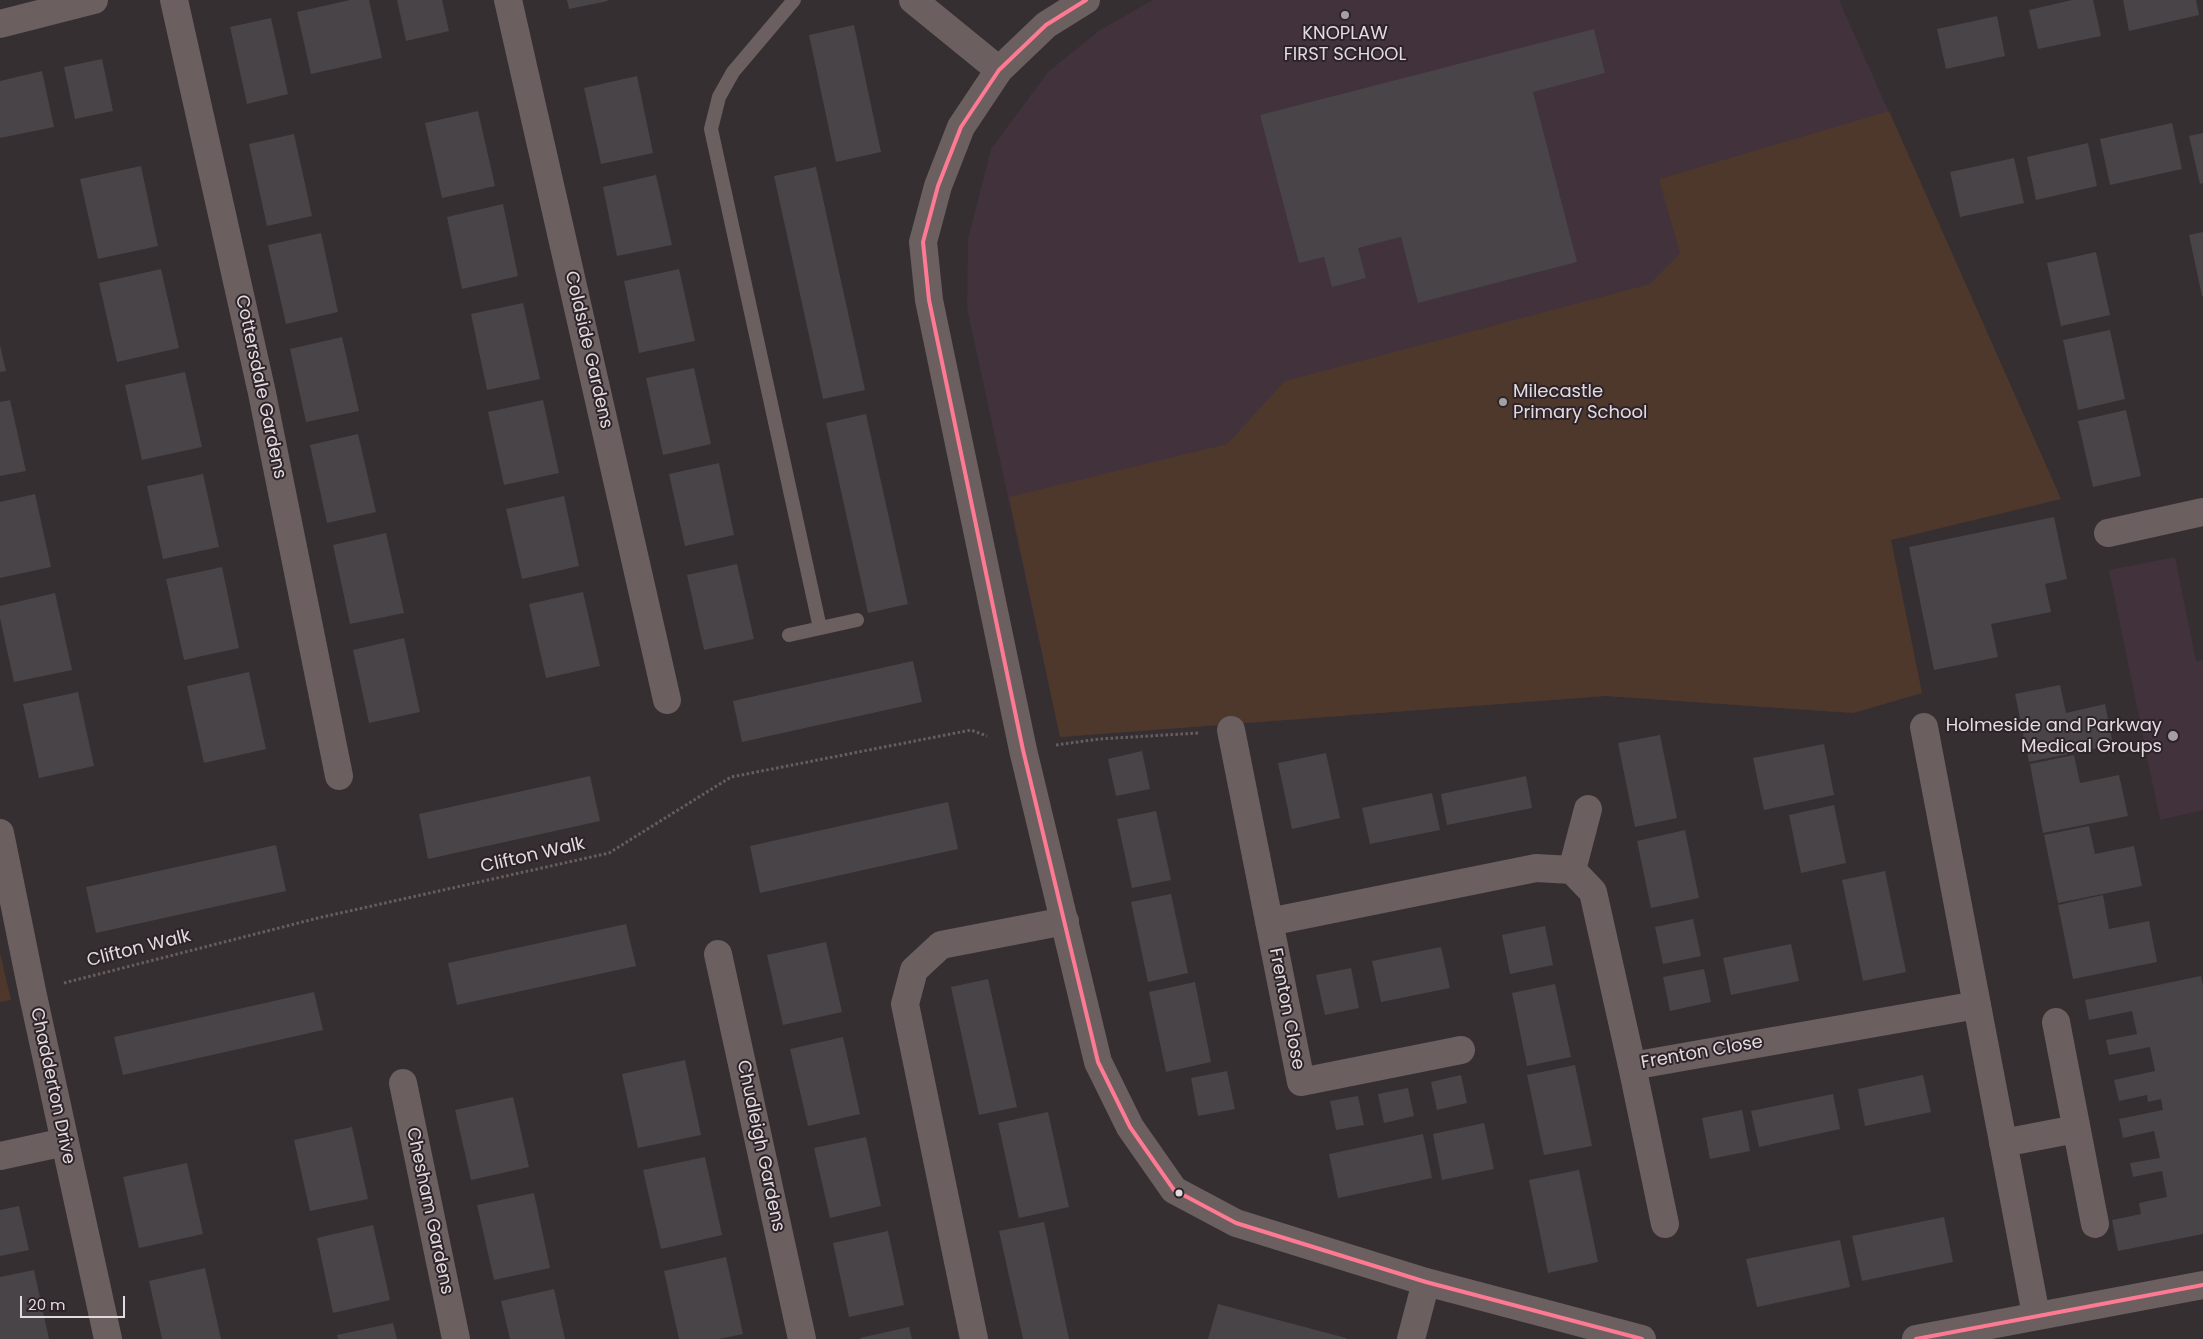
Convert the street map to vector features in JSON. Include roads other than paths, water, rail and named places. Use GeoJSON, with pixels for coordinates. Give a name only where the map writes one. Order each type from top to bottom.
{"type":"FeatureCollection","features":[{"type":"Feature","properties":{"kind":"street"},"geometry":{"type":"LineString","coordinates":[[0,24],[94,0]]}},
{"type":"Feature","properties":{"kind":"street","name":"Cottersdale Gardens"},"geometry":{"type":"LineString","coordinates":[[174,0],[262,393],[339,776]]}},
{"type":"Feature","properties":{"kind":"street","name":"Coldside Gardens"},"geometry":{"type":"LineString","coordinates":[[508,0],[667,700]]}},
{"type":"Feature","properties":{"kind":"street"},"geometry":{"type":"LineString","coordinates":[[912,0],[999,70]]}},
{"type":"Feature","properties":{"kind":"street"},"geometry":{"type":"LineString","coordinates":[[1086,0],[1046,25],[999,70],[961,127],[938,186],[923,242],[929,300],[1023,750],[1066,921],[1098,1062],[1130,1128],[1174,1190],[1236,1223],[1426,1282],[1642,1339]]}},
{"type":"Feature","properties":{"kind":"street"},"geometry":{"type":"LineString","coordinates":[[2108,533],[2203,512]]}},
{"type":"Feature","properties":{"kind":"street"},"geometry":{"type":"LineString","coordinates":[[1924,727],[2036,1316]]}},
{"type":"Feature","properties":{"kind":"street","name":"Frenton Close"},"geometry":{"type":"LineString","coordinates":[[1231,730],[1301,1082],[1461,1050]]}},
{"type":"Feature","properties":{"kind":"street"},"geometry":{"type":"LineString","coordinates":[[1269,922],[1536,868],[1572,870],[1588,809]]}},
{"type":"Feature","properties":{"kind":"street","name":"Chadderton Drive"},"geometry":{"type":"LineString","coordinates":[[0,833],[64,1142],[108,1339]]}},
{"type":"Feature","properties":{"kind":"street","name":"Frenton Close"},"geometry":{"type":"LineString","coordinates":[[1572,870],[1593,892],[1632,1066],[1977,1005]]}},
{"type":"Feature","properties":{"kind":"street"},"geometry":{"type":"LineString","coordinates":[[974,1339],[905,1004],[914,970],[941,945],[1066,921]]}},
{"type":"Feature","properties":{"kind":"street","name":"Chudleigh Gardens"},"geometry":{"type":"LineString","coordinates":[[718,954],[802,1339]]}},
{"type":"Feature","properties":{"kind":"street"},"geometry":{"type":"LineString","coordinates":[[2056,1022],[2095,1224]]}},
{"type":"Feature","properties":{"kind":"street"},"geometry":{"type":"LineString","coordinates":[[1632,1066],[1665,1224]]}},
{"type":"Feature","properties":{"kind":"street","name":"Chesham Gardens"},"geometry":{"type":"LineString","coordinates":[[403,1083],[456,1339]]}},
{"type":"Feature","properties":{"kind":"street"},"geometry":{"type":"LineString","coordinates":[[2003,1143],[2076,1129]]}},
{"type":"Feature","properties":{"kind":"street"},"geometry":{"type":"LineString","coordinates":[[0,1156],[64,1142]]}},
{"type":"Feature","properties":{"kind":"street"},"geometry":{"type":"LineString","coordinates":[[1411,1339],[1426,1282]]}},
{"type":"Feature","properties":{"kind":"street"},"geometry":{"type":"LineString","coordinates":[[1916,1339],[2203,1285]]}},
{"type":"Feature","properties":{"kind":"lane"},"geometry":{"type":"LineString","coordinates":[[794,0],[733,72],[719,97],[711,129],[820,628]]}},
{"type":"Feature","properties":{"kind":"lane"},"geometry":{"type":"LineString","coordinates":[[789,635],[857,620]]}},
{"type":"Feature","properties":{"kind":"place","name":"KNOPLAW FIRST SCHOOL"},"geometry":{"type":"Point","coordinates":[1345,15]}},
{"type":"Feature","properties":{"kind":"place","name":"Milecastle Primary School"},"geometry":{"type":"Point","coordinates":[1503,402]}},
{"type":"Feature","properties":{"kind":"place","name":"Holmeside and Parkway Medical Groups"},"geometry":{"type":"Point","coordinates":[2173,736]}}]}
